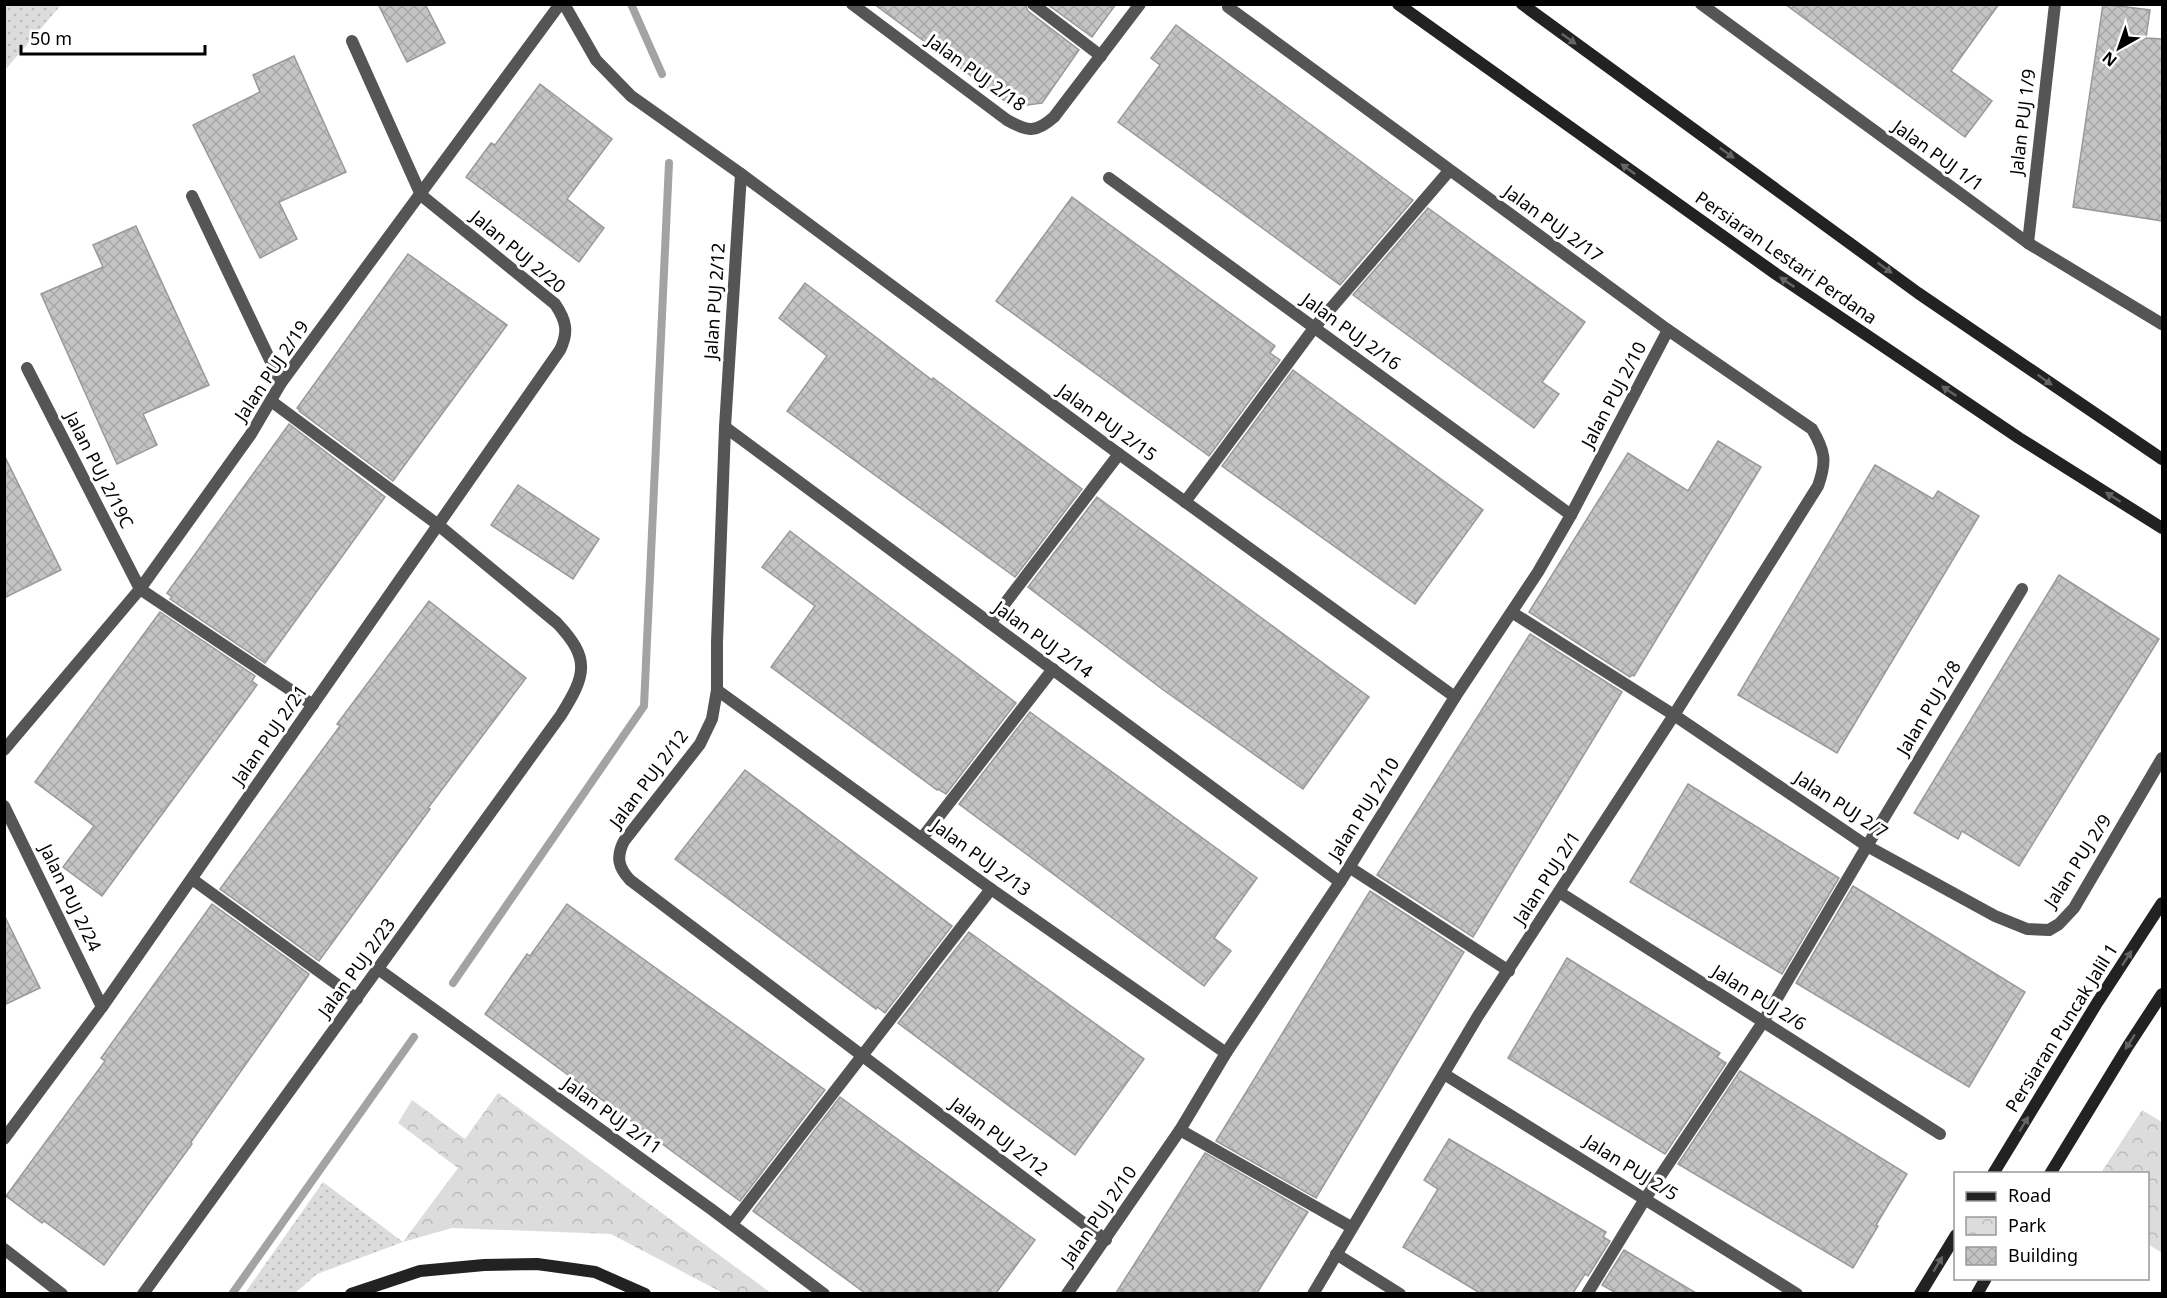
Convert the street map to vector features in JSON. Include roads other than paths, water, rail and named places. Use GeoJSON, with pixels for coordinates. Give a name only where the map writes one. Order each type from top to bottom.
{"type":"FeatureCollection","features":[{"type":"Feature","properties":{"kind":"main road","name":"Persiaran Lestari Perdana"},"geometry":{"type":"LineString","coordinates":[[1398,4],[1776,274],[2019,438],[2163,528]]}},
{"type":"Feature","properties":{"kind":"main road"},"geometry":{"type":"LineString","coordinates":[[1522,4],[1918,292],[2163,459]]}},
{"type":"Feature","properties":{"kind":"main road","name":"Persiaran Puncak Jalil 1"},"geometry":{"type":"LineString","coordinates":[[1994,1172],[2097,1003],[2163,903]]}},
{"type":"Feature","properties":{"kind":"main road"},"geometry":{"type":"LineString","coordinates":[[2051,1172],[2128,1046],[2163,994]]}},
{"type":"Feature","properties":{"kind":"main road"},"geometry":{"type":"LineString","coordinates":[[1920,1293],[1954,1238]]}},
{"type":"Feature","properties":{"kind":"main road"},"geometry":{"type":"LineString","coordinates":[[351,1293],[420,1271],[484,1265],[537,1264],[595,1272],[645,1293]]}},
{"type":"Feature","properties":{"kind":"main road"},"geometry":{"type":"LineString","coordinates":[[1977,1293],[1985,1280]]}},
{"type":"Feature","properties":{"kind":"street"},"geometry":{"type":"LineString","coordinates":[[562,4],[596,60],[631,96],[712,156],[741,174]]}},
{"type":"Feature","properties":{"kind":"street","name":"Jalan PUJ 2/19"},"geometry":{"type":"LineString","coordinates":[[4,750],[140,589],[251,434],[281,383],[562,4]]}},
{"type":"Feature","properties":{"kind":"street","name":"Jalan PUJ 2/18"},"geometry":{"type":"LineString","coordinates":[[852,4],[1020,127],[1033,130],[1044,126],[1054,117],[1140,4]]}},
{"type":"Feature","properties":{"kind":"street"},"geometry":{"type":"LineString","coordinates":[[1033,4],[1101,56]]}},
{"type":"Feature","properties":{"kind":"street","name":"Jalan PUJ 1/1"},"geometry":{"type":"LineString","coordinates":[[1701,4],[2028,243],[2163,324]]}},
{"type":"Feature","properties":{"kind":"street","name":"Jalan PUJ 1/9"},"geometry":{"type":"LineString","coordinates":[[2028,243],[2055,4]]}},
{"type":"Feature","properties":{"kind":"street","name":"Jalan PUJ 2/17"},"geometry":{"type":"LineString","coordinates":[[1228,7],[1668,330],[1812,429],[1823,447],[1824,468],[1818,486]]}},
{"type":"Feature","properties":{"kind":"street"},"geometry":{"type":"LineString","coordinates":[[352,41],[421,195]]}},
{"type":"Feature","properties":{"kind":"street"},"geometry":{"type":"LineString","coordinates":[[1185,502],[1314,328],[1449,171]]}},
{"type":"Feature","properties":{"kind":"street","name":"Jalan PUJ 2/12"},"geometry":{"type":"LineString","coordinates":[[741,174],[725,428],[717,690],[712,719],[700,744],[624,841],[618,861],[630,880],[1106,1240]]}},
{"type":"Feature","properties":{"kind":"street","name":"Jalan PUJ 2/15"},"geometry":{"type":"LineString","coordinates":[[741,174],[1119,454],[1455,697]]}},
{"type":"Feature","properties":{"kind":"street","name":"Jalan PUJ 2/16"},"geometry":{"type":"LineString","coordinates":[[1109,178],[1571,515]]}},
{"type":"Feature","properties":{"kind":"street","name":"Jalan PUJ 2/20"},"geometry":{"type":"LineString","coordinates":[[421,195],[555,304],[563,315],[567,328],[560,350]]}},
{"type":"Feature","properties":{"kind":"street"},"geometry":{"type":"LineString","coordinates":[[192,196],[281,383]]}},
{"type":"Feature","properties":{"kind":"street","name":"Jalan PUJ 2/10"},"geometry":{"type":"LineString","coordinates":[[1067,1293],[1106,1240],[1180,1130],[1226,1053],[1340,882],[1455,697],[1513,613],[1571,515],[1668,330]]}},
{"type":"Feature","properties":{"kind":"street","name":"Jalan PUJ 2/21"},"geometry":{"type":"LineString","coordinates":[[4,1139],[102,1007],[560,350]]}},
{"type":"Feature","properties":{"kind":"street","name":"Jalan PUJ 2/19C"},"geometry":{"type":"LineString","coordinates":[[27,368],[140,589]]}},
{"type":"Feature","properties":{"kind":"street"},"geometry":{"type":"LineString","coordinates":[[271,401],[437,524]]}},
{"type":"Feature","properties":{"kind":"street","name":"Jalan PUJ 2/14"},"geometry":{"type":"LineString","coordinates":[[725,428],[1340,882]]}},
{"type":"Feature","properties":{"kind":"street"},"geometry":{"type":"LineString","coordinates":[[990,623],[1119,454]]}},
{"type":"Feature","properties":{"kind":"street","name":"Jalan PUJ 2/1"},"geometry":{"type":"LineString","coordinates":[[1313,1293],[1478,1016],[1674,715],[1818,486]]}},
{"type":"Feature","properties":{"kind":"street","name":"Jalan PUJ 2/23"},"geometry":{"type":"LineString","coordinates":[[143,1293],[575,694],[582,675],[581,656],[572,639],[557,623],[437,524]]}},
{"type":"Feature","properties":{"kind":"street"},"geometry":{"type":"LineString","coordinates":[[140,589],[313,705]]}},
{"type":"Feature","properties":{"kind":"street","name":"Jalan PUJ 2/8"},"geometry":{"type":"LineString","coordinates":[[1587,1293],[1645,1199],[1762,1022],[2022,589]]}},
{"type":"Feature","properties":{"kind":"street","name":"Jalan PUJ 2/7"},"geometry":{"type":"LineString","coordinates":[[1513,613],[1674,715],[1867,846],[1995,916]]}},
{"type":"Feature","properties":{"kind":"street"},"geometry":{"type":"LineString","coordinates":[[922,838],[1053,669]]}},
{"type":"Feature","properties":{"kind":"street","name":"Jalan PUJ 2/13"},"geometry":{"type":"LineString","coordinates":[[717,690],[991,889],[1226,1053]]}},
{"type":"Feature","properties":{"kind":"street","name":"Jalan PUJ 2/9"},"geometry":{"type":"LineString","coordinates":[[1995,916],[2027,929],[2049,930],[2059,924],[2074,908],[2163,758]]}},
{"type":"Feature","properties":{"kind":"street","name":"Jalan PUJ 2/24"},"geometry":{"type":"LineString","coordinates":[[4,806],[102,1007]]}},
{"type":"Feature","properties":{"kind":"street"},"geometry":{"type":"LineString","coordinates":[[1349,867],[1509,971]]}},
{"type":"Feature","properties":{"kind":"street"},"geometry":{"type":"LineString","coordinates":[[192,879],[357,999]]}},
{"type":"Feature","properties":{"kind":"street"},"geometry":{"type":"LineString","coordinates":[[732,1224],[991,889]]}},
{"type":"Feature","properties":{"kind":"street","name":"Jalan PUJ 2/6"},"geometry":{"type":"LineString","coordinates":[[1559,892],[1940,1134]]}},
{"type":"Feature","properties":{"kind":"street","name":"Jalan PUJ 2/11"},"geometry":{"type":"LineString","coordinates":[[378,969],[824,1293]]}},
{"type":"Feature","properties":{"kind":"street","name":"Jalan PUJ 2/5"},"geometry":{"type":"LineString","coordinates":[[1444,1074],[1797,1293]]}},
{"type":"Feature","properties":{"kind":"street"},"geometry":{"type":"LineString","coordinates":[[1180,1130],[1351,1227]]}},
{"type":"Feature","properties":{"kind":"street"},"geometry":{"type":"LineString","coordinates":[[4,1249],[62,1293]]}},
{"type":"Feature","properties":{"kind":"street"},"geometry":{"type":"LineString","coordinates":[[1336,1254],[1400,1293]]}},
{"type":"Feature","properties":{"kind":"waterway"},"geometry":{"type":"LineString","coordinates":[[631,4],[662,74]]}},
{"type":"Feature","properties":{"kind":"waterway"},"geometry":{"type":"LineString","coordinates":[[453,983],[644,706],[669,163]]}},
{"type":"Feature","properties":{"kind":"waterway"},"geometry":{"type":"LineString","coordinates":[[232,1294],[414,1037]]}}]}
